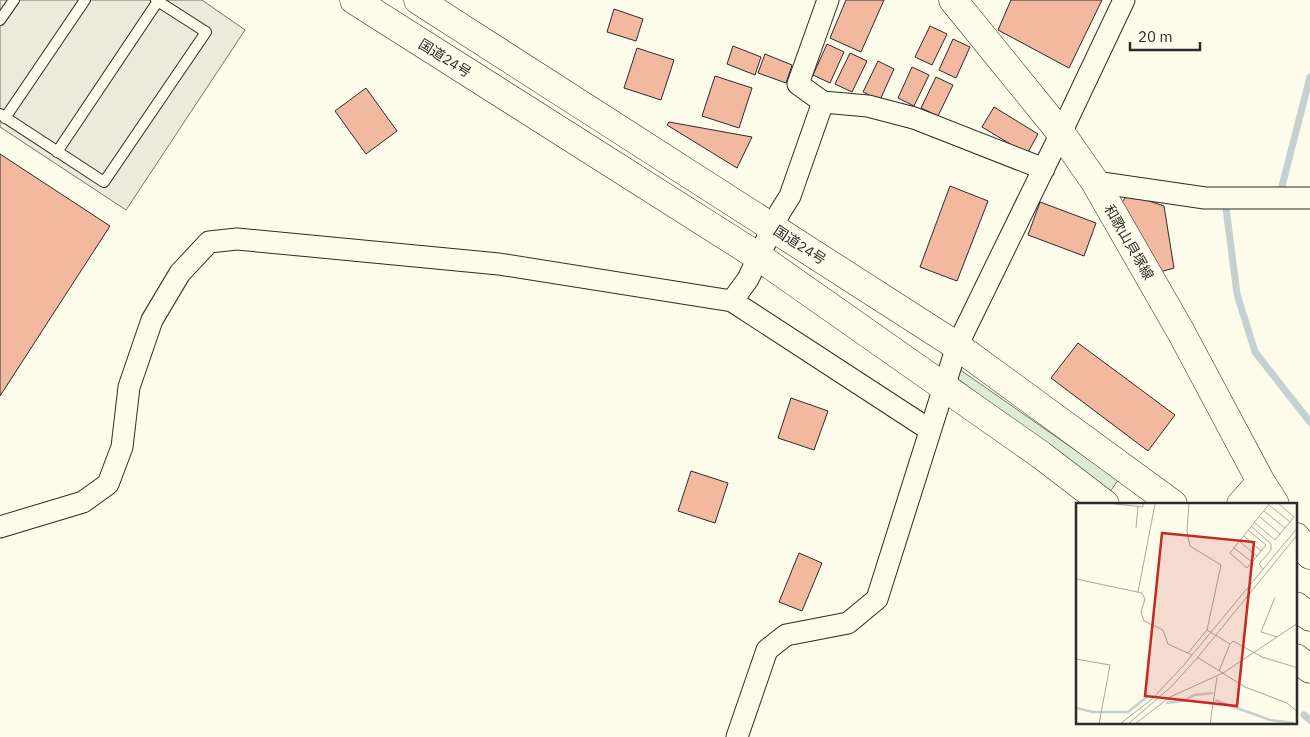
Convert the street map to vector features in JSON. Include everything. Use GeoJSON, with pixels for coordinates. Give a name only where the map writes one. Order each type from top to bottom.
{"type":"FeatureCollection","features":[{"type":"Feature","properties":{"kind":"main road","name":"国道24号"},"geometry":{"type":"LineString","coordinates":[[354,0],[759,257],[1041,455],[1104,503]]}},
{"type":"Feature","properties":{"kind":"main road","name":"国道24号"},"geometry":{"type":"LineString","coordinates":[[418,0],[957,346],[1172,503]]}},
{"type":"Feature","properties":{"kind":"main road","name":"和歌山貝塚線"},"geometry":{"type":"LineString","coordinates":[[953,0],[1061,133],[1095,182],[1181,332],[1268,493]]}},
{"type":"Feature","properties":{"kind":"main road"},"geometry":{"type":"LineString","coordinates":[[1243,503],[1268,493]]}},
{"type":"Feature","properties":{"kind":"main road"},"geometry":{"type":"LineString","coordinates":[[1298,539],[1310,554]]}},
{"type":"Feature","properties":{"kind":"main road"},"geometry":{"type":"LineString","coordinates":[[1298,608],[1310,618]]}},
{"type":"Feature","properties":{"kind":"main road"},"geometry":{"type":"LineString","coordinates":[[1298,660],[1310,669]]}},
{"type":"Feature","properties":{"kind":"street"},"geometry":{"type":"LineString","coordinates":[[828,0],[798,84],[823,102],[868,106],[914,118],[1044,169]]}},
{"type":"Feature","properties":{"kind":"street"},"geometry":{"type":"LineString","coordinates":[[737,737],[768,650],[786,635],[848,623],[877,599],[957,346],[1124,0]]}},
{"type":"Feature","properties":{"kind":"street"},"geometry":{"type":"LineString","coordinates":[[732,301],[748,279],[790,196],[823,102]]}},
{"type":"Feature","properties":{"kind":"street"},"geometry":{"type":"LineString","coordinates":[[1095,182],[1205,198],[1310,198]]}},
{"type":"Feature","properties":{"kind":"street"},"geometry":{"type":"LineString","coordinates":[[0,527],[83,502],[108,484],[122,447],[129,387],[152,320],[180,273],[209,242],[236,239],[460,259],[732,301],[930,430]]}},
{"type":"Feature","properties":{"kind":"lane"},"geometry":{"type":"LineString","coordinates":[[0,20],[14,0]]}},
{"type":"Feature","properties":{"kind":"lane"},"geometry":{"type":"LineString","coordinates":[[57,152],[157,1],[206,32],[104,182],[57,152],[2,116],[86,0]]}},
{"type":"Feature","properties":{"kind":"green space"},"geometry":{"type":"Polygon","coordinates":[[[959,369],[1118,480],[1110,492],[954,376],[959,369]]]}},
{"type":"Feature","properties":{"kind":"shaded area"},"geometry":{"type":"Polygon","coordinates":[[[0,0],[202,0],[245,30],[126,210],[0,127],[0,0]]]}},
{"type":"Feature","properties":{"kind":"building"},"geometry":{"type":"Polygon","coordinates":[[[846,0],[884,0],[861,52],[830,38],[846,0]]]}},
{"type":"Feature","properties":{"kind":"building"},"geometry":{"type":"Polygon","coordinates":[[[1011,0],[1102,0],[1069,68],[998,30],[1011,0]]]}},
{"type":"Feature","properties":{"kind":"building"},"geometry":{"type":"Polygon","coordinates":[[[614,9],[643,19],[636,41],[607,32],[614,9]]]}},
{"type":"Feature","properties":{"kind":"building"},"geometry":{"type":"Polygon","coordinates":[[[930,26],[947,34],[932,65],[915,57],[930,26]]]}},
{"type":"Feature","properties":{"kind":"building"},"geometry":{"type":"Polygon","coordinates":[[[953,39],[970,47],[956,78],[939,70],[953,39]]]}},
{"type":"Feature","properties":{"kind":"building"},"geometry":{"type":"Polygon","coordinates":[[[827,44],[844,52],[830,83],[813,75],[827,44]]]}},
{"type":"Feature","properties":{"kind":"building"},"geometry":{"type":"Polygon","coordinates":[[[733,46],[761,57],[755,75],[727,64],[733,46]]]}},
{"type":"Feature","properties":{"kind":"building"},"geometry":{"type":"Polygon","coordinates":[[[637,48],[674,60],[661,100],[624,88],[637,48]]]}},
{"type":"Feature","properties":{"kind":"building"},"geometry":{"type":"Polygon","coordinates":[[[850,53],[867,61],[852,92],[835,84],[850,53]]]}},
{"type":"Feature","properties":{"kind":"building"},"geometry":{"type":"Polygon","coordinates":[[[765,54],[792,65],[786,83],[758,73],[765,54]]]}},
{"type":"Feature","properties":{"kind":"building"},"geometry":{"type":"Polygon","coordinates":[[[878,61],[894,69],[880,100],[863,92],[878,61]]]}},
{"type":"Feature","properties":{"kind":"building"},"geometry":{"type":"Polygon","coordinates":[[[912,67],[929,75],[914,106],[898,98],[912,67]]]}},
{"type":"Feature","properties":{"kind":"building"},"geometry":{"type":"Polygon","coordinates":[[[715,76],[752,88],[739,128],[702,116],[715,76]]]}},
{"type":"Feature","properties":{"kind":"building"},"geometry":{"type":"Polygon","coordinates":[[[936,77],[953,85],[938,116],[921,108],[936,77]]]}},
{"type":"Feature","properties":{"kind":"building"},"geometry":{"type":"Polygon","coordinates":[[[366,88],[397,131],[366,154],[335,111],[366,88]]]}},
{"type":"Feature","properties":{"kind":"building"},"geometry":{"type":"Polygon","coordinates":[[[994,107],[1038,134],[1027,154],[982,127],[994,107]]]}},
{"type":"Feature","properties":{"kind":"building"},"geometry":{"type":"Polygon","coordinates":[[[669,122],[752,137],[737,168],[667,125],[669,122]]]}},
{"type":"Feature","properties":{"kind":"building"},"geometry":{"type":"Polygon","coordinates":[[[0,154],[110,226],[0,396],[0,154]]]}},
{"type":"Feature","properties":{"kind":"building"},"geometry":{"type":"Polygon","coordinates":[[[950,186],[988,201],[957,281],[920,267],[950,186]]]}},
{"type":"Feature","properties":{"kind":"building"},"geometry":{"type":"Polygon","coordinates":[[[1128,194],[1164,206],[1174,268],[1160,272],[1120,205],[1128,194]]]}},
{"type":"Feature","properties":{"kind":"building"},"geometry":{"type":"Polygon","coordinates":[[[1040,202],[1096,223],[1084,256],[1028,235],[1040,202]]]}},
{"type":"Feature","properties":{"kind":"building"},"geometry":{"type":"Polygon","coordinates":[[[1078,343],[1175,415],[1148,451],[1051,378],[1078,343]]]}},
{"type":"Feature","properties":{"kind":"building"},"geometry":{"type":"Polygon","coordinates":[[[791,398],[828,411],[814,450],[778,438],[791,398]]]}},
{"type":"Feature","properties":{"kind":"building"},"geometry":{"type":"Polygon","coordinates":[[[691,471],[728,483],[715,523],[678,511],[691,471]]]}},
{"type":"Feature","properties":{"kind":"building"},"geometry":{"type":"Polygon","coordinates":[[[799,553],[822,563],[802,611],[779,602],[799,553]]]}},
{"type":"Feature","properties":{"kind":"waterway"},"geometry":{"type":"LineString","coordinates":[[1276,190],[1281,190],[1310,77]]}},
{"type":"Feature","properties":{"kind":"waterway"},"geometry":{"type":"LineString","coordinates":[[1225,200],[1237,294],[1255,352],[1310,422]]}},
{"type":"Feature","properties":{"kind":"waterway"},"geometry":{"type":"LineString","coordinates":[[1304,715],[1310,720]]}}]}
